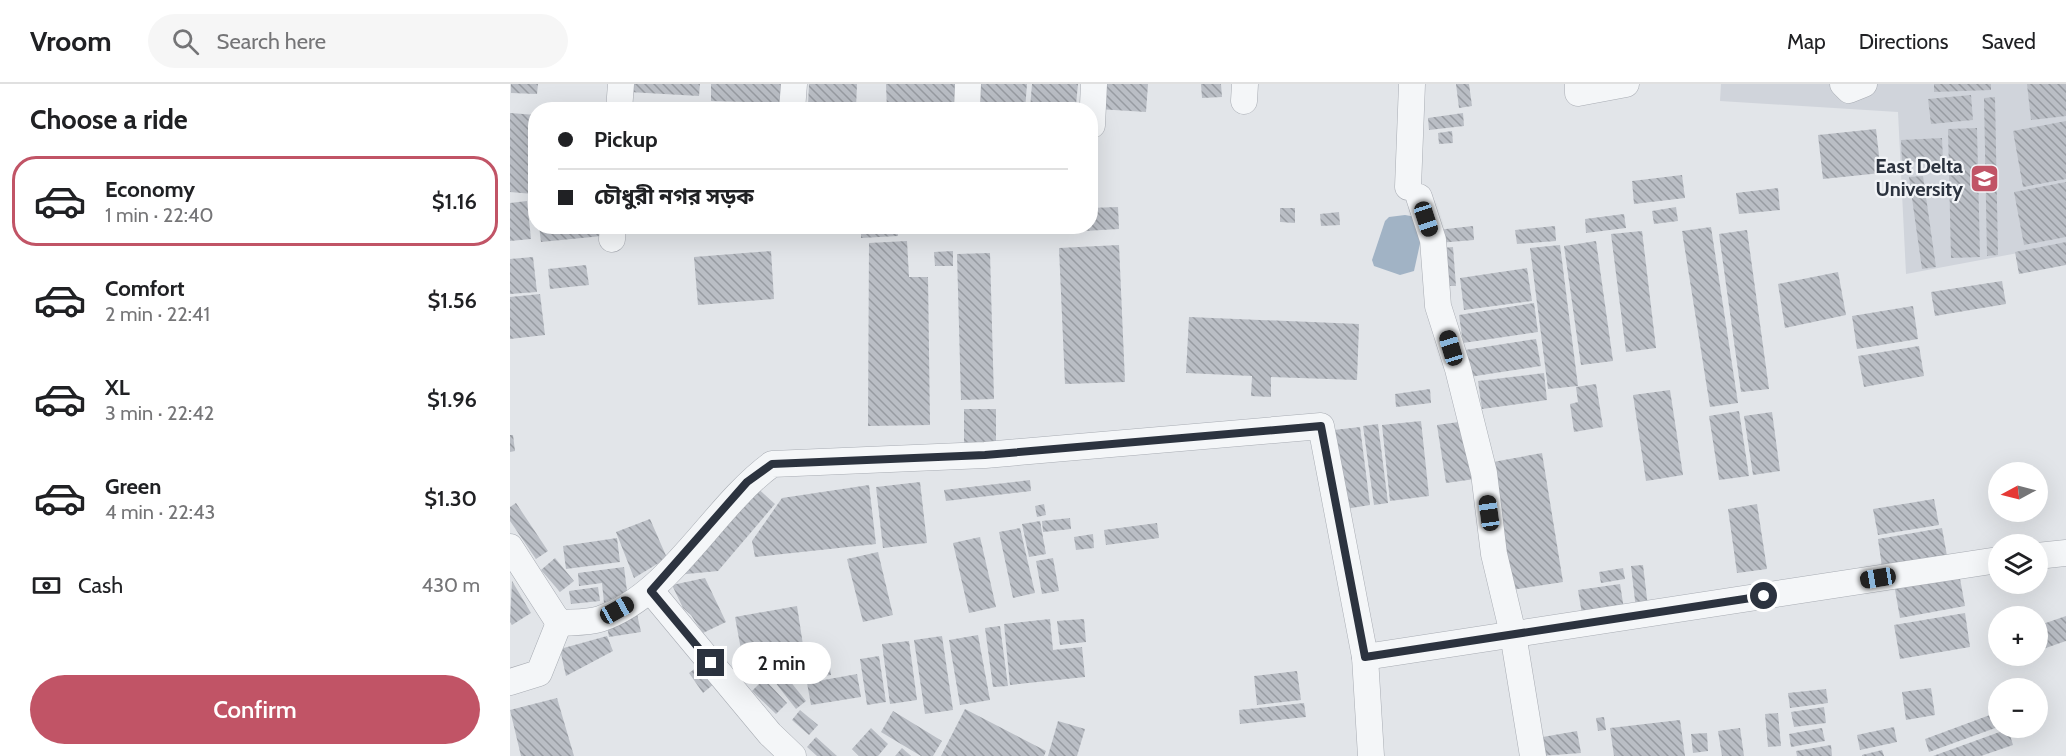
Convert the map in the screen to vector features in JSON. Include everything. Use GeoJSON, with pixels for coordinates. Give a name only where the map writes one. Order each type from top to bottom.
{"type":"FeatureCollection","features":[{"type":"Feature","properties":{"kind":"street"},"geometry":{"type":"LineString","coordinates":[[620,102],[621,84]]}},
{"type":"Feature","properties":{"kind":"street"},"geometry":{"type":"LineString","coordinates":[[793,102],[794,84]]}},
{"type":"Feature","properties":{"kind":"street"},"geometry":{"type":"LineString","coordinates":[[967,102],[968,84]]}},
{"type":"Feature","properties":{"kind":"street"},"geometry":{"type":"LineString","coordinates":[[1093,102],[1094,84]]}},
{"type":"Feature","properties":{"kind":"street"},"geometry":{"type":"LineString","coordinates":[[1412,84],[1414,192],[1433,240],[1438,306],[1484,472],[1494,554],[1513,634],[1533,756]]}},
{"type":"Feature","properties":{"kind":"street"},"geometry":{"type":"LineString","coordinates":[[1578,89],[1626,84]]}},
{"type":"Feature","properties":{"kind":"street"},"geometry":{"type":"LineString","coordinates":[[1844,84],[1849,90],[1864,84]]}},
{"type":"Feature","properties":{"kind":"street"},"geometry":{"type":"LineString","coordinates":[[559,623],[600,620],[651,591],[747,482],[772,464],[985,455],[1321,426],[1365,657],[1371,756]]}},
{"type":"Feature","properties":{"kind":"street"},"geometry":{"type":"LineString","coordinates":[[510,548],[559,623]]}},
{"type":"Feature","properties":{"kind":"street"},"geometry":{"type":"LineString","coordinates":[[2048,555],[2066,553]]}},
{"type":"Feature","properties":{"kind":"street"},"geometry":{"type":"LineString","coordinates":[[1365,657],[1988,562]]}},
{"type":"Feature","properties":{"kind":"street"},"geometry":{"type":"LineString","coordinates":[[651,591],[770,734],[793,756]]}},
{"type":"Feature","properties":{"kind":"street"},"geometry":{"type":"LineString","coordinates":[[510,682],[539,673],[559,623]]}},
{"type":"Feature","properties":{"kind":"shaded area","name":"East Delta University"},"geometry":{"type":"Polygon","coordinates":[[[1721,84],[2066,84],[2066,244],[1906,274],[1898,112],[1720,101],[1721,84]]]}},
{"type":"Feature","properties":{"kind":"water"},"geometry":{"type":"Polygon","coordinates":[[[1405,215],[1416,217],[1423,230],[1414,271],[1400,275],[1374,266],[1372,260],[1385,221],[1389,217],[1405,215]]]}},
{"type":"Feature","properties":{"kind":"building"},"geometry":{"type":"Polygon","coordinates":[[[511,84],[538,84],[537,94],[511,93],[511,84]]]}},
{"type":"Feature","properties":{"kind":"building"},"geometry":{"type":"Polygon","coordinates":[[[630,84],[700,84],[699,96],[629,92],[630,84]]]}},
{"type":"Feature","properties":{"kind":"building"},"geometry":{"type":"Polygon","coordinates":[[[711,84],[782,84],[782,102],[711,101],[711,84]]]}},
{"type":"Feature","properties":{"kind":"building"},"geometry":{"type":"Polygon","coordinates":[[[809,84],[857,84],[856,102],[808,102],[809,84]]]}},
{"type":"Feature","properties":{"kind":"building"},"geometry":{"type":"Polygon","coordinates":[[[886,84],[958,84],[958,102],[887,102],[886,84]]]}},
{"type":"Feature","properties":{"kind":"building"},"geometry":{"type":"Polygon","coordinates":[[[972,84],[1027,84],[1026,102],[971,102],[972,84]]]}},
{"type":"Feature","properties":{"kind":"building"},"geometry":{"type":"Polygon","coordinates":[[[1032,84],[1078,84],[1076,102],[1031,102],[1032,84]]]}},
{"type":"Feature","properties":{"kind":"building"},"geometry":{"type":"Polygon","coordinates":[[[1099,84],[1148,84],[1146,112],[1098,109],[1099,84]]]}},
{"type":"Feature","properties":{"kind":"building"},"geometry":{"type":"Polygon","coordinates":[[[1201,84],[1221,84],[1222,97],[1202,98],[1201,84]]]}},
{"type":"Feature","properties":{"kind":"building"},"geometry":{"type":"Polygon","coordinates":[[[1456,84],[1469,84],[1472,106],[1459,108],[1456,84]]]}},
{"type":"Feature","properties":{"kind":"building"},"geometry":{"type":"Polygon","coordinates":[[[1934,84],[1991,84],[1991,90],[1934,92],[1934,84]]]}},
{"type":"Feature","properties":{"kind":"building"},"geometry":{"type":"Polygon","coordinates":[[[2027,84],[2066,84],[2066,116],[2031,120],[2027,84]]]}},
{"type":"Feature","properties":{"kind":"building"},"geometry":{"type":"Polygon","coordinates":[[[1971,95],[1973,120],[1931,124],[1928,99],[1971,95]]]}},
{"type":"Feature","properties":{"kind":"building"},"geometry":{"type":"Polygon","coordinates":[[[1995,97],[1998,255],[1987,256],[1984,98],[1995,97]]]}},
{"type":"Feature","properties":{"kind":"building"},"geometry":{"type":"Polygon","coordinates":[[[510,113],[528,114],[528,194],[510,192],[510,113]]]}},
{"type":"Feature","properties":{"kind":"building"},"geometry":{"type":"Polygon","coordinates":[[[1463,113],[1464,126],[1429,130],[1428,118],[1463,113]]]}},
{"type":"Feature","properties":{"kind":"building"},"geometry":{"type":"Polygon","coordinates":[[[2066,121],[2066,179],[2023,187],[2013,131],[2066,121]]]}},
{"type":"Feature","properties":{"kind":"building"},"geometry":{"type":"Polygon","coordinates":[[[1977,128],[1980,257],[1951,258],[1948,129],[1977,128]]]}},
{"type":"Feature","properties":{"kind":"building"},"geometry":{"type":"Polygon","coordinates":[[[1876,129],[1881,173],[1823,179],[1818,135],[1876,129]]]}},
{"type":"Feature","properties":{"kind":"building"},"geometry":{"type":"Polygon","coordinates":[[[1452,131],[1453,143],[1439,144],[1438,133],[1452,131]]]}},
{"type":"Feature","properties":{"kind":"building"},"geometry":{"type":"Polygon","coordinates":[[[1942,138],[1943,161],[1902,163],[1901,140],[1942,138]]]}},
{"type":"Feature","properties":{"kind":"building"},"geometry":{"type":"Polygon","coordinates":[[[1682,175],[1685,198],[1634,204],[1632,181],[1682,175]]]}},
{"type":"Feature","properties":{"kind":"building"},"geometry":{"type":"Polygon","coordinates":[[[1923,176],[1936,267],[1922,269],[1909,177],[1923,176]]]}},
{"type":"Feature","properties":{"kind":"building"},"geometry":{"type":"Polygon","coordinates":[[[2066,182],[2066,237],[2024,245],[2014,192],[2066,182]]]}},
{"type":"Feature","properties":{"kind":"building"},"geometry":{"type":"Polygon","coordinates":[[[1778,188],[1780,210],[1739,214],[1736,193],[1778,188]]]}},
{"type":"Feature","properties":{"kind":"building"},"geometry":{"type":"Polygon","coordinates":[[[527,201],[528,234],[530,234],[531,239],[510,241],[510,203],[527,201]]]}},
{"type":"Feature","properties":{"kind":"building"},"geometry":{"type":"Polygon","coordinates":[[[1118,207],[1119,229],[1098,230],[1098,208],[1118,207]]]}},
{"type":"Feature","properties":{"kind":"building"},"geometry":{"type":"Polygon","coordinates":[[[1676,207],[1678,221],[1654,224],[1652,211],[1676,207]]]}},
{"type":"Feature","properties":{"kind":"building"},"geometry":{"type":"Polygon","coordinates":[[[1280,208],[1295,208],[1295,223],[1280,222],[1280,208]]]}},
{"type":"Feature","properties":{"kind":"building"},"geometry":{"type":"Polygon","coordinates":[[[1339,212],[1340,225],[1321,226],[1320,214],[1339,212]]]}},
{"type":"Feature","properties":{"kind":"building"},"geometry":{"type":"Polygon","coordinates":[[[1624,214],[1626,228],[1586,233],[1585,219],[1624,214]]]}},
{"type":"Feature","properties":{"kind":"building"},"geometry":{"type":"Polygon","coordinates":[[[1473,226],[1474,240],[1438,243],[1437,230],[1473,226]]]}},
{"type":"Feature","properties":{"kind":"building"},"geometry":{"type":"Polygon","coordinates":[[[1555,226],[1556,241],[1517,244],[1515,230],[1555,226]]]}},
{"type":"Feature","properties":{"kind":"building"},"geometry":{"type":"Polygon","coordinates":[[[1711,227],[1738,403],[1710,407],[1682,231],[1711,227]]]}},
{"type":"Feature","properties":{"kind":"building"},"geometry":{"type":"Polygon","coordinates":[[[1747,230],[1769,389],[1741,392],[1719,234],[1747,230]]]}},
{"type":"Feature","properties":{"kind":"building"},"geometry":{"type":"Polygon","coordinates":[[[1642,231],[1656,348],[1626,352],[1611,234],[1642,231]]]}},
{"type":"Feature","properties":{"kind":"building"},"geometry":{"type":"Polygon","coordinates":[[[540,234],[602,234],[602,236],[541,242],[540,234]]]}},
{"type":"Feature","properties":{"kind":"building"},"geometry":{"type":"Polygon","coordinates":[[[861,234],[898,234],[898,236],[861,238],[861,234]]]}},
{"type":"Feature","properties":{"kind":"building"},"geometry":{"type":"Polygon","coordinates":[[[907,241],[909,277],[928,277],[930,425],[868,426],[869,243],[907,241]]]}},
{"type":"Feature","properties":{"kind":"building"},"geometry":{"type":"Polygon","coordinates":[[[1596,241],[1613,361],[1581,365],[1564,246],[1596,241]]]}},
{"type":"Feature","properties":{"kind":"building"},"geometry":{"type":"Polygon","coordinates":[[[2066,242],[2066,265],[2019,274],[2015,252],[2066,242]]]}},
{"type":"Feature","properties":{"kind":"building"},"geometry":{"type":"Polygon","coordinates":[[[1119,245],[1125,382],[1065,384],[1059,248],[1119,245]]]}},
{"type":"Feature","properties":{"kind":"building"},"geometry":{"type":"Polygon","coordinates":[[[1560,245],[1578,386],[1548,389],[1530,248],[1560,245]]]}},
{"type":"Feature","properties":{"kind":"building"},"geometry":{"type":"Polygon","coordinates":[[[1453,247],[1456,286],[1444,286],[1441,248],[1453,247]]]}},
{"type":"Feature","properties":{"kind":"building"},"geometry":{"type":"Polygon","coordinates":[[[771,251],[774,299],[698,305],[694,257],[771,251]]]}},
{"type":"Feature","properties":{"kind":"building"},"geometry":{"type":"Polygon","coordinates":[[[953,251],[953,266],[935,266],[934,252],[953,251]]]}},
{"type":"Feature","properties":{"kind":"building"},"geometry":{"type":"Polygon","coordinates":[[[990,253],[994,399],[961,400],[957,254],[990,253]]]}},
{"type":"Feature","properties":{"kind":"building"},"geometry":{"type":"Polygon","coordinates":[[[533,257],[537,292],[510,294],[510,259],[533,257]]]}},
{"type":"Feature","properties":{"kind":"building"},"geometry":{"type":"Polygon","coordinates":[[[586,265],[589,285],[550,289],[548,269],[586,265]]]}},
{"type":"Feature","properties":{"kind":"building"},"geometry":{"type":"Polygon","coordinates":[[[1527,268],[1532,301],[1464,310],[1460,278],[1527,268]]]}},
{"type":"Feature","properties":{"kind":"building"},"geometry":{"type":"Polygon","coordinates":[[[1838,272],[1846,315],[1785,328],[1778,284],[1838,272]]]}},
{"type":"Feature","properties":{"kind":"building"},"geometry":{"type":"Polygon","coordinates":[[[2002,281],[2006,304],[1935,316],[1931,292],[2002,281]]]}},
{"type":"Feature","properties":{"kind":"building"},"geometry":{"type":"Polygon","coordinates":[[[540,294],[545,335],[510,339],[510,297],[540,294]]]}},
{"type":"Feature","properties":{"kind":"building"},"geometry":{"type":"Polygon","coordinates":[[[1534,303],[1538,332],[1463,343],[1459,315],[1534,303]]]}},
{"type":"Feature","properties":{"kind":"building"},"geometry":{"type":"Polygon","coordinates":[[[1913,306],[1918,339],[1857,349],[1852,316],[1913,306]]]}},
{"type":"Feature","properties":{"kind":"building"},"geometry":{"type":"Polygon","coordinates":[[[1189,317],[1359,324],[1357,380],[1271,377],[1271,397],[1251,396],[1252,376],[1186,373],[1189,317]]]}},
{"type":"Feature","properties":{"kind":"building"},"geometry":{"type":"Polygon","coordinates":[[[1536,339],[1541,366],[1469,377],[1465,350],[1536,339]]]}},
{"type":"Feature","properties":{"kind":"building"},"geometry":{"type":"Polygon","coordinates":[[[1919,346],[1924,376],[1864,387],[1858,356],[1919,346]]]}},
{"type":"Feature","properties":{"kind":"building"},"geometry":{"type":"Polygon","coordinates":[[[1544,373],[1547,400],[1482,409],[1478,381],[1544,373]]]}},
{"type":"Feature","properties":{"kind":"building"},"geometry":{"type":"Polygon","coordinates":[[[1596,384],[1603,427],[1574,432],[1570,404],[1578,402],[1576,387],[1596,384]]]}},
{"type":"Feature","properties":{"kind":"building"},"geometry":{"type":"Polygon","coordinates":[[[1430,389],[1431,403],[1396,407],[1395,394],[1430,389]]]}},
{"type":"Feature","properties":{"kind":"building"},"geometry":{"type":"Polygon","coordinates":[[[1670,390],[1683,475],[1646,481],[1633,395],[1670,390]]]}},
{"type":"Feature","properties":{"kind":"building"},"geometry":{"type":"Polygon","coordinates":[[[964,409],[996,409],[996,445],[964,445],[964,409]]]}},
{"type":"Feature","properties":{"kind":"building"},"geometry":{"type":"Polygon","coordinates":[[[1739,411],[1749,476],[1719,480],[1709,416],[1739,411]]]}},
{"type":"Feature","properties":{"kind":"building"},"geometry":{"type":"Polygon","coordinates":[[[1772,412],[1780,471],[1753,475],[1744,416],[1772,412]]]}},
{"type":"Feature","properties":{"kind":"building"},"geometry":{"type":"Polygon","coordinates":[[[1421,421],[1429,496],[1390,501],[1382,425],[1421,421]]]}},
{"type":"Feature","properties":{"kind":"building"},"geometry":{"type":"Polygon","coordinates":[[[1466,421],[1475,479],[1446,483],[1437,425],[1466,421]]]}},
{"type":"Feature","properties":{"kind":"building"},"geometry":{"type":"Polygon","coordinates":[[[1378,424],[1388,503],[1374,505],[1363,426],[1378,424]]]}},
{"type":"Feature","properties":{"kind":"building"},"geometry":{"type":"Polygon","coordinates":[[[1360,427],[1370,505],[1345,509],[1334,430],[1360,427]]]}},
{"type":"Feature","properties":{"kind":"building"},"geometry":{"type":"Polygon","coordinates":[[[510,435],[513,435],[515,451],[510,452],[510,435]]]}},
{"type":"Feature","properties":{"kind":"building"},"geometry":{"type":"Polygon","coordinates":[[[1542,453],[1563,582],[1511,590],[1493,462],[1542,453]]]}},
{"type":"Feature","properties":{"kind":"building"},"geometry":{"type":"Polygon","coordinates":[[[1030,480],[1031,491],[946,501],[944,490],[1030,480]]]}},
{"type":"Feature","properties":{"kind":"building"},"geometry":{"type":"Polygon","coordinates":[[[920,482],[927,543],[883,548],[876,487],[920,482]]]}},
{"type":"Feature","properties":{"kind":"building"},"geometry":{"type":"Polygon","coordinates":[[[869,485],[876,544],[755,557],[752,541],[782,498],[869,485]]]}},
{"type":"Feature","properties":{"kind":"building"},"geometry":{"type":"Polygon","coordinates":[[[755,486],[775,504],[718,571],[676,575],[755,486]]]}},
{"type":"Feature","properties":{"kind":"building"},"geometry":{"type":"Polygon","coordinates":[[[1934,499],[1939,525],[1878,535],[1873,509],[1934,499]]]}},
{"type":"Feature","properties":{"kind":"building"},"geometry":{"type":"Polygon","coordinates":[[[516,503],[548,551],[536,559],[510,521],[510,507],[516,503]]]}},
{"type":"Feature","properties":{"kind":"building"},"geometry":{"type":"Polygon","coordinates":[[[1044,504],[1046,515],[1037,517],[1035,506],[1044,504]]]}},
{"type":"Feature","properties":{"kind":"building"},"geometry":{"type":"Polygon","coordinates":[[[1757,504],[1767,569],[1737,573],[1728,509],[1757,504]]]}},
{"type":"Feature","properties":{"kind":"building"},"geometry":{"type":"Polygon","coordinates":[[[1070,518],[1071,529],[1043,532],[1042,521],[1070,518]]]}},
{"type":"Feature","properties":{"kind":"building"},"geometry":{"type":"Polygon","coordinates":[[[650,519],[667,558],[634,578],[616,532],[650,519]]]}},
{"type":"Feature","properties":{"kind":"building"},"geometry":{"type":"Polygon","coordinates":[[[1040,521],[1046,554],[1029,557],[1022,524],[1040,521]]]}},
{"type":"Feature","properties":{"kind":"building"},"geometry":{"type":"Polygon","coordinates":[[[1157,523],[1159,538],[1106,545],[1104,530],[1157,523]]]}},
{"type":"Feature","properties":{"kind":"building"},"geometry":{"type":"Polygon","coordinates":[[[1020,528],[1035,593],[1013,598],[999,532],[1020,528]]]}},
{"type":"Feature","properties":{"kind":"building"},"geometry":{"type":"Polygon","coordinates":[[[1942,528],[1947,556],[1882,567],[1878,539],[1942,528]]]}},
{"type":"Feature","properties":{"kind":"building"},"geometry":{"type":"Polygon","coordinates":[[[1093,534],[1094,548],[1076,550],[1074,537],[1093,534]]]}},
{"type":"Feature","properties":{"kind":"building"},"geometry":{"type":"Polygon","coordinates":[[[980,537],[996,607],[969,613],[953,543],[980,537]]]}},
{"type":"Feature","properties":{"kind":"building"},"geometry":{"type":"Polygon","coordinates":[[[617,538],[620,562],[566,569],[563,546],[617,538]]]}},
{"type":"Feature","properties":{"kind":"building"},"geometry":{"type":"Polygon","coordinates":[[[878,552],[893,615],[863,622],[847,559],[878,552]]]}},
{"type":"Feature","properties":{"kind":"building"},"geometry":{"type":"Polygon","coordinates":[[[555,558],[574,581],[560,592],[541,570],[555,558]]]}},
{"type":"Feature","properties":{"kind":"building"},"geometry":{"type":"Polygon","coordinates":[[[1053,558],[1059,591],[1042,594],[1036,561],[1053,558]]]}},
{"type":"Feature","properties":{"kind":"building"},"geometry":{"type":"Polygon","coordinates":[[[1643,565],[1648,607],[1636,609],[1631,566],[1643,565]]]}},
{"type":"Feature","properties":{"kind":"building"},"geometry":{"type":"Polygon","coordinates":[[[624,567],[627,591],[604,603],[602,583],[579,586],[578,573],[624,567]]]}},
{"type":"Feature","properties":{"kind":"building"},"geometry":{"type":"Polygon","coordinates":[[[1623,568],[1625,579],[1601,583],[1599,572],[1623,568]]]}},
{"type":"Feature","properties":{"kind":"building"},"geometry":{"type":"Polygon","coordinates":[[[1959,573],[1965,606],[1900,618],[1894,584],[1959,573]]]}},
{"type":"Feature","properties":{"kind":"building"},"geometry":{"type":"Polygon","coordinates":[[[705,578],[726,622],[703,633],[691,615],[683,608],[672,585],[705,578]]]}},
{"type":"Feature","properties":{"kind":"building"},"geometry":{"type":"Polygon","coordinates":[[[512,581],[531,613],[512,625],[510,622],[512,581]]]}},
{"type":"Feature","properties":{"kind":"building"},"geometry":{"type":"Polygon","coordinates":[[[1620,584],[1624,609],[1582,614],[1578,590],[1620,584]]]}},
{"type":"Feature","properties":{"kind":"building"},"geometry":{"type":"Polygon","coordinates":[[[598,587],[600,601],[571,604],[569,591],[598,587]]]}},
{"type":"Feature","properties":{"kind":"building"},"geometry":{"type":"Polygon","coordinates":[[[797,606],[803,645],[742,655],[735,617],[797,606]]]}},
{"type":"Feature","properties":{"kind":"building"},"geometry":{"type":"Polygon","coordinates":[[[1965,613],[1970,647],[1900,659],[1894,625],[1965,613]]]}},
{"type":"Feature","properties":{"kind":"building"},"geometry":{"type":"Polygon","coordinates":[[[637,614],[641,632],[609,637],[606,619],[637,614]]]}},
{"type":"Feature","properties":{"kind":"building"},"geometry":{"type":"Polygon","coordinates":[[[2066,616],[2066,641],[2048,647],[2048,622],[2066,616]]]}},
{"type":"Feature","properties":{"kind":"building"},"geometry":{"type":"Polygon","coordinates":[[[1050,619],[1053,650],[1082,647],[1085,677],[1010,685],[1004,624],[1050,619]]]}},
{"type":"Feature","properties":{"kind":"building"},"geometry":{"type":"Polygon","coordinates":[[[1084,619],[1086,642],[1060,645],[1057,621],[1084,619]]]}},
{"type":"Feature","properties":{"kind":"building"},"geometry":{"type":"Polygon","coordinates":[[[1000,626],[1008,686],[993,687],[985,628],[1000,626]]]}},
{"type":"Feature","properties":{"kind":"building"},"geometry":{"type":"Polygon","coordinates":[[[978,635],[990,700],[960,705],[949,640],[978,635]]]}},
{"type":"Feature","properties":{"kind":"building"},"geometry":{"type":"Polygon","coordinates":[[[607,636],[613,651],[566,676],[560,649],[607,636]]]}},
{"type":"Feature","properties":{"kind":"building"},"geometry":{"type":"Polygon","coordinates":[[[942,636],[953,710],[925,714],[914,640],[942,636]]]}},
{"type":"Feature","properties":{"kind":"building"},"geometry":{"type":"Polygon","coordinates":[[[909,641],[917,700],[890,704],[882,644],[909,641]]]}},
{"type":"Feature","properties":{"kind":"building"},"geometry":{"type":"Polygon","coordinates":[[[879,656],[886,702],[867,705],[860,659],[879,656]]]}},
{"type":"Feature","properties":{"kind":"building"},"geometry":{"type":"Polygon","coordinates":[[[829,660],[831,675],[795,681],[792,666],[829,660]]]}},
{"type":"Feature","properties":{"kind":"building"},"geometry":{"type":"Polygon","coordinates":[[[701,664],[715,683],[703,693],[689,673],[701,664]]]}},
{"type":"Feature","properties":{"kind":"building"},"geometry":{"type":"Polygon","coordinates":[[[781,670],[806,701],[796,709],[771,677],[781,670]]]}},
{"type":"Feature","properties":{"kind":"building"},"geometry":{"type":"Polygon","coordinates":[[[1297,671],[1301,700],[1257,705],[1254,676],[1297,671]]]}},
{"type":"Feature","properties":{"kind":"building"},"geometry":{"type":"Polygon","coordinates":[[[857,674],[861,697],[811,705],[807,683],[857,674]]]}},
{"type":"Feature","properties":{"kind":"building"},"geometry":{"type":"Polygon","coordinates":[[[764,679],[787,703],[776,714],[752,691],[764,679]]]}},
{"type":"Feature","properties":{"kind":"building"},"geometry":{"type":"Polygon","coordinates":[[[1931,688],[1935,715],[1906,720],[1902,692],[1931,688]]]}},
{"type":"Feature","properties":{"kind":"building"},"geometry":{"type":"Polygon","coordinates":[[[1826,689],[1828,703],[1790,708],[1788,693],[1826,689]]]}},
{"type":"Feature","properties":{"kind":"building"},"geometry":{"type":"Polygon","coordinates":[[[557,698],[574,756],[521,756],[510,710],[557,698]]]}},
{"type":"Feature","properties":{"kind":"building"},"geometry":{"type":"Polygon","coordinates":[[[1304,703],[1306,717],[1240,724],[1239,710],[1304,703]]]}},
{"type":"Feature","properties":{"kind":"building"},"geometry":{"type":"Polygon","coordinates":[[[1824,707],[1826,723],[1794,727],[1791,712],[1824,707]]]}},
{"type":"Feature","properties":{"kind":"building"},"geometry":{"type":"Polygon","coordinates":[[[965,709],[1046,751],[1044,756],[941,756],[965,709]]]}},
{"type":"Feature","properties":{"kind":"building"},"geometry":{"type":"Polygon","coordinates":[[[800,710],[818,725],[809,735],[792,720],[800,710]]]}},
{"type":"Feature","properties":{"kind":"building"},"geometry":{"type":"Polygon","coordinates":[[[893,711],[942,741],[933,756],[921,756],[881,732],[893,711]]]}},
{"type":"Feature","properties":{"kind":"building"},"geometry":{"type":"Polygon","coordinates":[[[1778,713],[1781,746],[1768,747],[1765,714],[1778,713]]]}},
{"type":"Feature","properties":{"kind":"building"},"geometry":{"type":"Polygon","coordinates":[[[1988,716],[1988,731],[1929,752],[1925,739],[1988,716]]]}},
{"type":"Feature","properties":{"kind":"building"},"geometry":{"type":"Polygon","coordinates":[[[1604,717],[1606,730],[1598,731],[1596,718],[1604,717]]]}},
{"type":"Feature","properties":{"kind":"building"},"geometry":{"type":"Polygon","coordinates":[[[1680,720],[1685,756],[1614,756],[1610,728],[1680,720]]]}},
{"type":"Feature","properties":{"kind":"building"},"geometry":{"type":"Polygon","coordinates":[[[1058,721],[1085,729],[1077,756],[1048,756],[1058,721]]]}},
{"type":"Feature","properties":{"kind":"building"},"geometry":{"type":"Polygon","coordinates":[[[1894,727],[1897,742],[1860,750],[1857,735],[1894,727]]]}},
{"type":"Feature","properties":{"kind":"building"},"geometry":{"type":"Polygon","coordinates":[[[871,728],[888,744],[878,756],[859,756],[852,749],[871,728]]]}},
{"type":"Feature","properties":{"kind":"building"},"geometry":{"type":"Polygon","coordinates":[[[1740,728],[1744,756],[1722,756],[1718,731],[1740,728]]]}},
{"type":"Feature","properties":{"kind":"building"},"geometry":{"type":"Polygon","coordinates":[[[1822,728],[1825,741],[1791,747],[1789,734],[1822,728]]]}},
{"type":"Feature","properties":{"kind":"building"},"geometry":{"type":"Polygon","coordinates":[[[1577,731],[1581,753],[1540,756],[1537,738],[1577,731]]]}},
{"type":"Feature","properties":{"kind":"building"},"geometry":{"type":"Polygon","coordinates":[[[1707,733],[1708,751],[1693,753],[1691,734],[1707,733]]]}},
{"type":"Feature","properties":{"kind":"building"},"geometry":{"type":"Polygon","coordinates":[[[1988,736],[2011,738],[2013,745],[1981,756],[1933,756],[1988,736]]]}},
{"type":"Feature","properties":{"kind":"building"},"geometry":{"type":"Polygon","coordinates":[[[816,737],[837,756],[817,756],[807,747],[816,737]]]}},
{"type":"Feature","properties":{"kind":"building"},"geometry":{"type":"Polygon","coordinates":[[[1831,745],[1832,756],[1797,756],[1796,751],[1831,745]]]}},
{"type":"Feature","properties":{"kind":"building"},"geometry":{"type":"Polygon","coordinates":[[[902,748],[911,756],[895,756],[902,748]]]}},
{"type":"Feature","properties":{"kind":"building"},"geometry":{"type":"Polygon","coordinates":[[[1882,750],[1884,756],[1862,756],[1862,755],[1882,750]]]}},
{"type":"Feature","properties":{"kind":"place","name":"East Delta University"},"geometry":{"type":"Point","coordinates":[1984,178]}},
{"type":"Feature","properties":{"kind":"route"},"geometry":{"type":"LineString","coordinates":[[711,663],[651,591],[747,482],[772,464],[985,455],[1321,426],[1365,657],[1764,596]]}}]}
